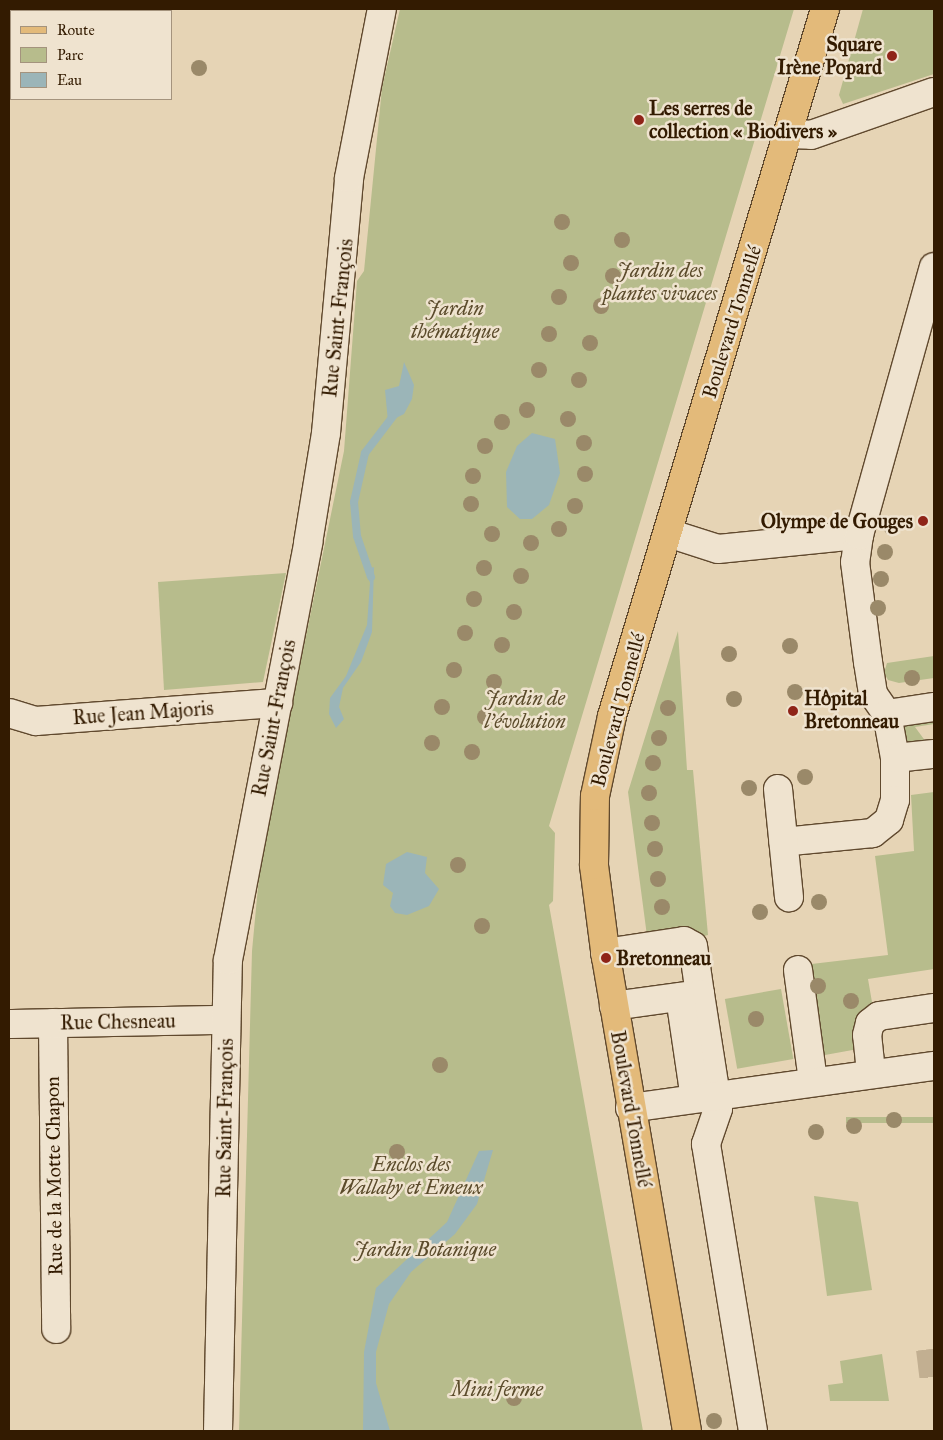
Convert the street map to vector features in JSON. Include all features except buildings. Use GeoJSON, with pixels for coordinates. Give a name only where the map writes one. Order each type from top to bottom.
{"type":"FeatureCollection","features":[{"type":"Feature","properties":{"kind":"main road","name":"Boulevard Tonnellé"},"geometry":{"type":"LineString","coordinates":[[686,1431],[605,954],[594,866],[595,796],[612,716],[825,9]]}},
{"type":"Feature","properties":{"kind":"street","name":"Rue Saint-François"},"geometry":{"type":"LineString","coordinates":[[218,1431],[226,1020],[231,934],[278,703],[326,433],[355,140],[382,9]]}},
{"type":"Feature","properties":{"kind":"street"},"geometry":{"type":"LineString","coordinates":[[788,134],[811,135],[934,92]]}},
{"type":"Feature","properties":{"kind":"street"},"geometry":{"type":"LineString","coordinates":[[784,842],[873,833],[889,820],[895,800],[894,758],[887,714],[873,694],[855,562],[859,535],[934,267]]}},
{"type":"Feature","properties":{"kind":"street"},"geometry":{"type":"LineString","coordinates":[[668,533],[718,549],[859,535]]}},
{"type":"Feature","properties":{"kind":"street","name":"Rue Jean Majoris"},"geometry":{"type":"LineString","coordinates":[[9,713],[36,721],[278,703]]}},
{"type":"Feature","properties":{"kind":"street"},"geometry":{"type":"LineString","coordinates":[[887,714],[934,707]]}},
{"type":"Feature","properties":{"kind":"street"},"geometry":{"type":"LineString","coordinates":[[894,758],[934,754]]}},
{"type":"Feature","properties":{"kind":"street"},"geometry":{"type":"LineString","coordinates":[[778,789],[789,897]]}},
{"type":"Feature","properties":{"kind":"street"},"geometry":{"type":"LineString","coordinates":[[605,954],[684,941],[693,946],[690,995],[705,1097],[718,1110],[706,1144],[753,1431]]}},
{"type":"Feature","properties":{"kind":"street"},"geometry":{"type":"LineString","coordinates":[[798,970],[813,1081]]}},
{"type":"Feature","properties":{"kind":"street"},"geometry":{"type":"LineString","coordinates":[[614,1006],[690,995]]}},
{"type":"Feature","properties":{"kind":"street"},"geometry":{"type":"LineString","coordinates":[[871,1072],[867,1035],[870,1024],[879,1016],[934,1008]]}},
{"type":"Feature","properties":{"kind":"street","name":"Rue Chesneau"},"geometry":{"type":"LineString","coordinates":[[9,1024],[226,1020]]}},
{"type":"Feature","properties":{"kind":"street","name":"Rue de la Motte Chapon"},"geometry":{"type":"LineString","coordinates":[[53,1023],[56,1329]]}},
{"type":"Feature","properties":{"kind":"street"},"geometry":{"type":"LineString","coordinates":[[630,1108],[871,1072],[934,1066]]}},
{"type":"Feature","properties":{"kind":"green space","name":"Jardin Botanique"},"geometry":{"type":"Polygon","coordinates":[[[400,9],[794,9],[549,826],[555,833],[553,901],[549,905],[643,1431],[239,1431],[252,951],[261,855],[344,451],[357,281],[364,271],[382,88],[400,9]]]}},
{"type":"Feature","properties":{"kind":"green space","name":"Square Irène Popard"},"geometry":{"type":"Polygon","coordinates":[[[863,9],[934,9],[934,74],[843,104],[839,95],[863,9]]]}},
{"type":"Feature","properties":{"kind":"green space"},"geometry":{"type":"Polygon","coordinates":[[[286,573],[263,682],[164,690],[158,582],[286,573]]]}},
{"type":"Feature","properties":{"kind":"green space"},"geometry":{"type":"Polygon","coordinates":[[[678,631],[687,770],[693,770],[708,935],[700,937],[647,936],[628,792],[678,631]]]}},
{"type":"Feature","properties":{"kind":"green space"},"geometry":{"type":"Polygon","coordinates":[[[934,656],[934,678],[899,683],[888,680],[884,673],[887,663],[934,656]]]}},
{"type":"Feature","properties":{"kind":"green space"},"geometry":{"type":"Polygon","coordinates":[[[934,718],[934,724],[915,727],[929,746],[912,747],[905,742],[903,728],[909,722],[934,718]]]}},
{"type":"Feature","properties":{"kind":"green space"},"geometry":{"type":"Polygon","coordinates":[[[934,792],[934,969],[868,979],[873,1008],[858,1049],[814,1057],[803,965],[888,955],[875,856],[914,851],[911,795],[934,792]]]}},
{"type":"Feature","properties":{"kind":"green space"},"geometry":{"type":"Polygon","coordinates":[[[781,989],[793,1059],[737,1069],[725,999],[781,989]]]}},
{"type":"Feature","properties":{"kind":"green space"},"geometry":{"type":"Polygon","coordinates":[[[846,1117],[934,1117],[934,1123],[846,1123],[846,1117]]]}},
{"type":"Feature","properties":{"kind":"green space"},"geometry":{"type":"Polygon","coordinates":[[[814,1196],[858,1202],[872,1290],[827,1296],[814,1196]]]}},
{"type":"Feature","properties":{"kind":"green space"},"geometry":{"type":"Polygon","coordinates":[[[882,1354],[889,1401],[830,1401],[828,1385],[843,1383],[840,1361],[882,1354]]]}},
{"type":"Feature","properties":{"kind":"water"},"geometry":{"type":"Polygon","coordinates":[[[404,362],[414,385],[412,399],[404,414],[388,422],[385,390],[399,386],[404,362]]]}},
{"type":"Feature","properties":{"kind":"water"},"geometry":{"type":"Polygon","coordinates":[[[532,433],[555,439],[560,473],[549,505],[532,519],[520,519],[507,507],[506,472],[517,446],[532,433]]]}},
{"type":"Feature","properties":{"kind":"water"},"geometry":{"type":"Polygon","coordinates":[[[374,567],[372,632],[361,662],[343,688],[339,707],[344,719],[336,728],[329,714],[330,698],[346,676],[367,625],[370,583],[366,570],[374,567]]]}},
{"type":"Feature","properties":{"kind":"water"},"geometry":{"type":"Polygon","coordinates":[[[407,852],[427,857],[425,873],[439,889],[429,906],[407,915],[395,913],[390,906],[393,893],[383,885],[386,864],[407,852]]]}},
{"type":"Feature","properties":{"kind":"water"},"geometry":{"type":"Polygon","coordinates":[[[493,1150],[477,1204],[455,1234],[411,1272],[389,1304],[376,1352],[376,1383],[390,1431],[363,1431],[364,1352],[376,1288],[447,1222],[479,1151],[493,1150]]]}},
{"type":"Feature","properties":{"kind":"waterway"},"geometry":{"type":"LineString","coordinates":[[371,577],[357,536],[354,502],[365,453],[394,415]]}},
{"type":"Feature","properties":{"kind":"tunnel"},"geometry":{"type":"LineString","coordinates":[[930,1349],[934,1381]]}},
{"type":"Feature","properties":{"kind":"place","name":"Square Irène Popard"},"geometry":{"type":"Point","coordinates":[892,56]}},
{"type":"Feature","properties":{"kind":"place","name":"Les serres de collection « Biodivers »"},"geometry":{"type":"Point","coordinates":[639,120]}},
{"type":"Feature","properties":{"kind":"place","name":"Olympe de Gouges"},"geometry":{"type":"Point","coordinates":[923,521]}},
{"type":"Feature","properties":{"kind":"place","name":"Hôpital Bretonneau"},"geometry":{"type":"Point","coordinates":[793,711]}},
{"type":"Feature","properties":{"kind":"place","name":"Bretonneau"},"geometry":{"type":"Point","coordinates":[606,958]}},
{"type":"Feature","properties":{"kind":"park label","name":"Jardin des plantes vivaces"},"geometry":{"type":"Point","coordinates":[660,282]}},
{"type":"Feature","properties":{"kind":"park label","name":"Jardin thématique"},"geometry":{"type":"Point","coordinates":[455,320]}},
{"type":"Feature","properties":{"kind":"park label","name":"Jardin de l'évolution"},"geometry":{"type":"Point","coordinates":[525,710]}},
{"type":"Feature","properties":{"kind":"park label","name":"Enclos des Wallaby et Emeux"},"geometry":{"type":"Point","coordinates":[411,1176]}},
{"type":"Feature","properties":{"kind":"park label","name":"Mini ferme"},"geometry":{"type":"Point","coordinates":[497,1389]}}]}
